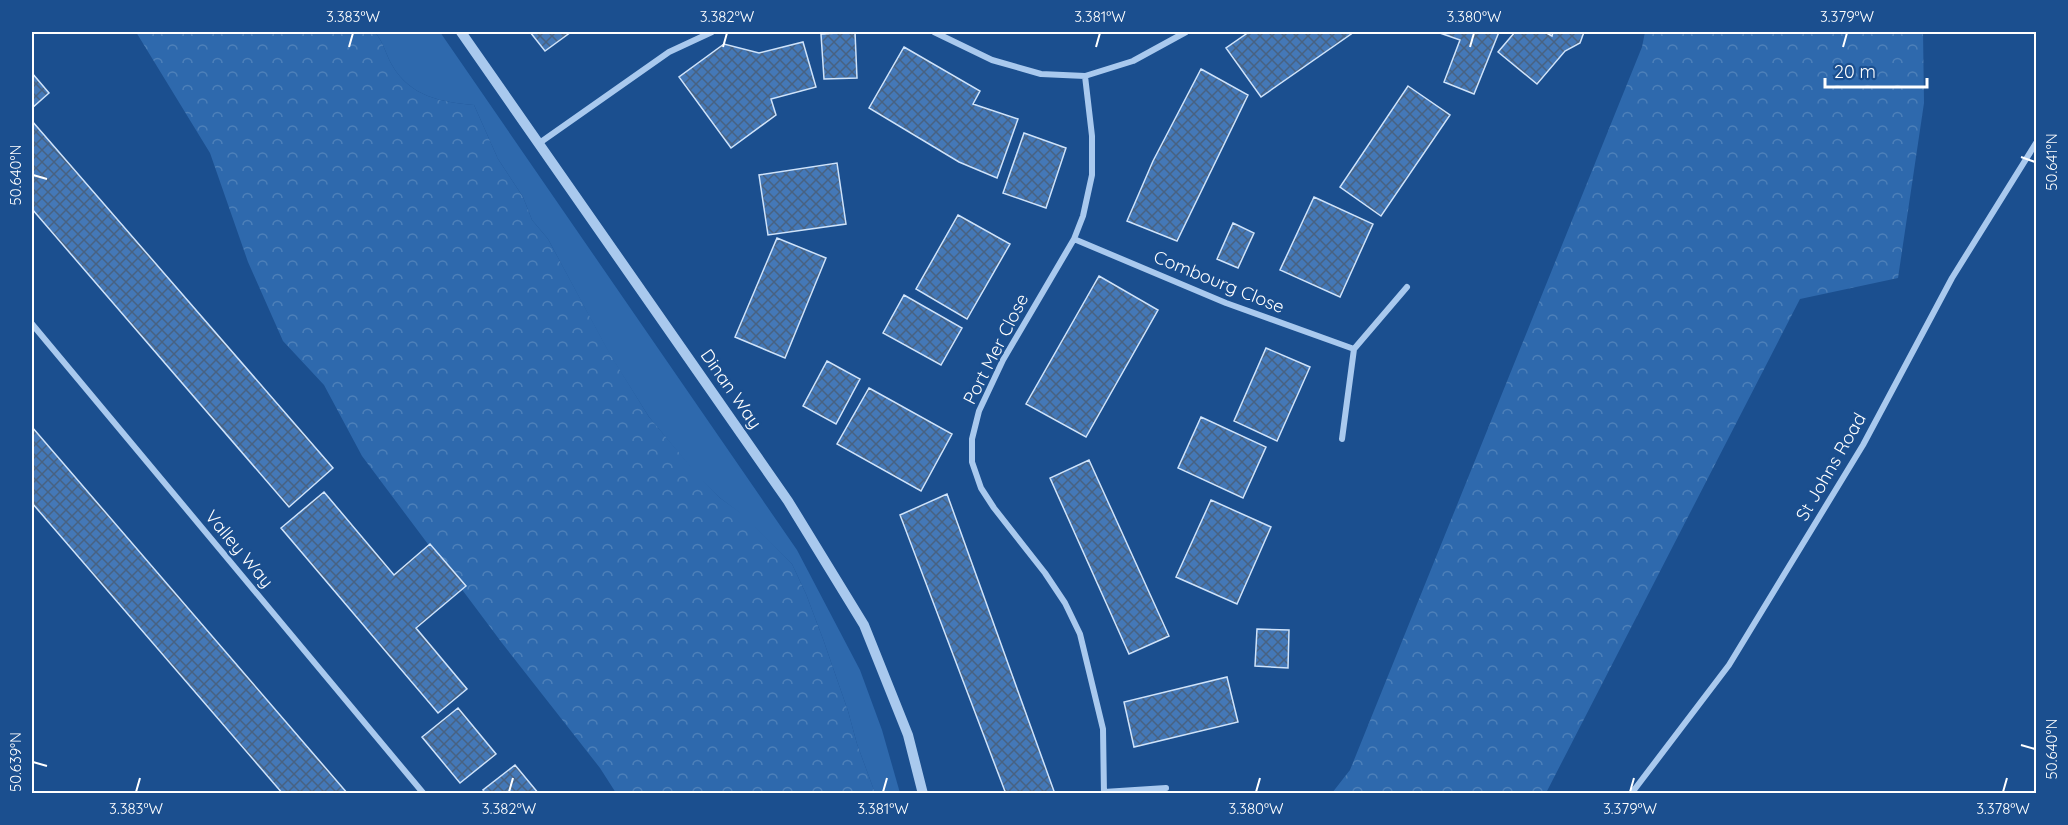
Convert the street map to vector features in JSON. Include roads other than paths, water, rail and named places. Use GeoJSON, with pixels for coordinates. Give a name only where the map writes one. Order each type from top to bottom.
{"type":"FeatureCollection","features":[{"type":"Feature","properties":{"kind":"street","name":"Dinan Way"},"geometry":{"type":"LineString","coordinates":[[461,32],[788,501],[864,625],[908,735],[923,794]]}},
{"type":"Feature","properties":{"kind":"street"},"geometry":{"type":"LineString","coordinates":[[538,144],[669,52],[712,32]]}},
{"type":"Feature","properties":{"kind":"street"},"geometry":{"type":"LineString","coordinates":[[934,32],[992,60],[1041,74],[1084,76],[1133,61],[1186,32]]}},
{"type":"Feature","properties":{"kind":"street","name":"Port Mer Close"},"geometry":{"type":"LineString","coordinates":[[1084,76],[1092,136],[1092,175],[1083,216],[1074,239],[1003,360],[979,411],[972,439],[972,462],[981,488],[1045,573],[1065,603],[1080,634],[1103,729],[1104,793],[1166,788]]}},
{"type":"Feature","properties":{"kind":"street","name":"St Johns Road"},"geometry":{"type":"LineString","coordinates":[[1631,794],[1729,665],[1863,445],[1952,278],[2037,143]]}},
{"type":"Feature","properties":{"kind":"street","name":"Combourg Close"},"geometry":{"type":"LineString","coordinates":[[1074,239],[1226,303],[1354,349]]}},
{"type":"Feature","properties":{"kind":"street"},"geometry":{"type":"LineString","coordinates":[[1342,439],[1354,349],[1407,287]]}},
{"type":"Feature","properties":{"kind":"street","name":"Valley Way"},"geometry":{"type":"LineString","coordinates":[[32,324],[424,794]]}}]}
